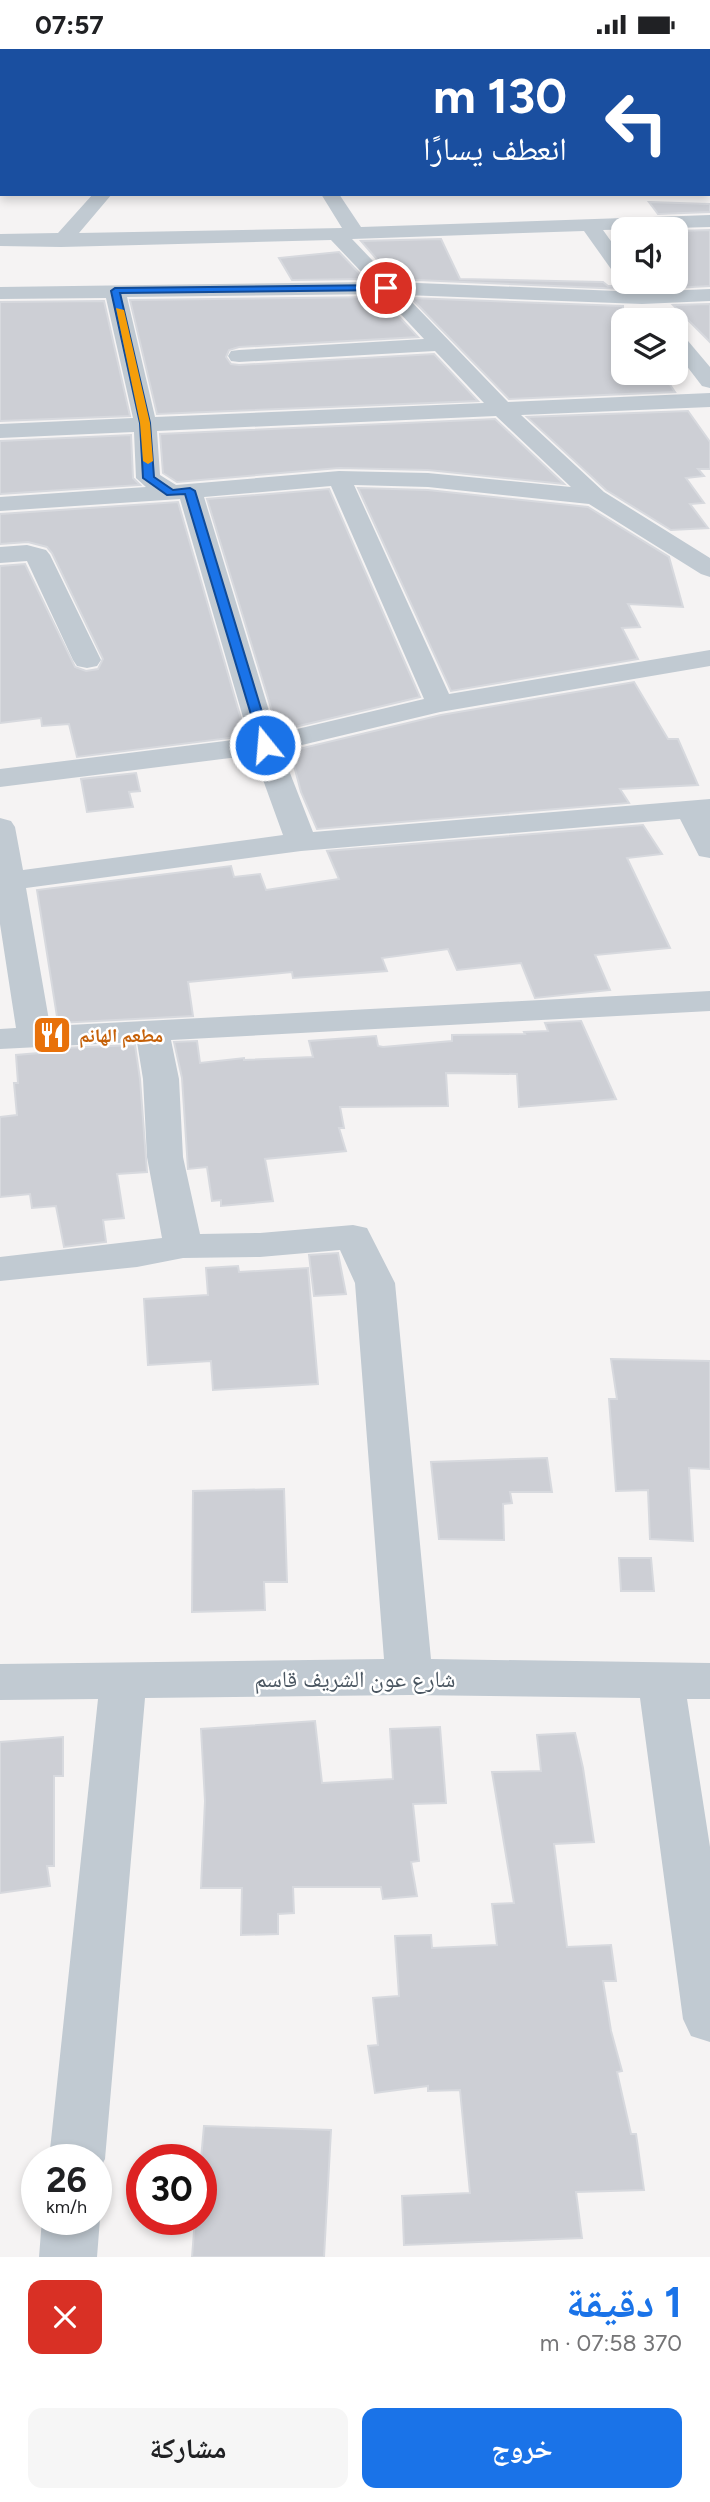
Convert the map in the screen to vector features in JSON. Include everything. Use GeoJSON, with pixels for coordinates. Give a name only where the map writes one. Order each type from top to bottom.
{"type":"FeatureCollection","features":[{"type":"Feature","properties":{"kind":"street"},"geometry":{"type":"LineString","coordinates":[[61,241],[101,196]]}},
{"type":"Feature","properties":{"kind":"street"},"geometry":{"type":"LineString","coordinates":[[331,196],[344,219],[346,234],[386,288],[502,409],[595,497],[710,569]]}},
{"type":"Feature","properties":{"kind":"street"},"geometry":{"type":"LineString","coordinates":[[634,204],[644,217]]}},
{"type":"Feature","properties":{"kind":"street"},"geometry":{"type":"LineString","coordinates":[[688,222],[710,221]]}},
{"type":"Feature","properties":{"kind":"street"},"geometry":{"type":"LineString","coordinates":[[0,240],[346,234],[611,224]]}},
{"type":"Feature","properties":{"kind":"street"},"geometry":{"type":"LineString","coordinates":[[589,225],[611,255]]}},
{"type":"Feature","properties":{"kind":"street"},"geometry":{"type":"LineString","coordinates":[[0,293],[386,288],[611,290]]}},
{"type":"Feature","properties":{"kind":"street"},"geometry":{"type":"LineString","coordinates":[[115,291],[145,423],[149,478],[180,492],[265,745],[301,842]]}},
{"type":"Feature","properties":{"kind":"street"},"geometry":{"type":"LineString","coordinates":[[639,294],[650,308]]}},
{"type":"Feature","properties":{"kind":"street"},"geometry":{"type":"LineString","coordinates":[[688,294],[710,295]]}},
{"type":"Feature","properties":{"kind":"street"},"geometry":{"type":"LineString","coordinates":[[239,356],[440,344]]}},
{"type":"Feature","properties":{"kind":"street"},"geometry":{"type":"LineString","coordinates":[[688,354],[710,381]]}},
{"type":"Feature","properties":{"kind":"street"},"geometry":{"type":"LineString","coordinates":[[0,431],[710,401]]}},
{"type":"Feature","properties":{"kind":"street"},"geometry":{"type":"LineString","coordinates":[[0,504],[339,478],[428,479],[595,497]]}},
{"type":"Feature","properties":{"kind":"street"},"geometry":{"type":"LineString","coordinates":[[339,478],[440,704]]}},
{"type":"Feature","properties":{"kind":"street"},"geometry":{"type":"LineString","coordinates":[[0,555],[27,552],[37,555],[87,660]]}},
{"type":"Feature","properties":{"kind":"street"},"geometry":{"type":"LineString","coordinates":[[0,778],[265,745],[440,704],[710,658]]}},
{"type":"Feature","properties":{"kind":"street"},"geometry":{"type":"LineString","coordinates":[[10,881],[301,842],[700,808],[710,849]]}},
{"type":"Feature","properties":{"kind":"street"},"geometry":{"type":"LineString","coordinates":[[0,827],[35,1037]]}},
{"type":"Feature","properties":{"kind":"street"},"geometry":{"type":"LineString","coordinates":[[0,1038],[710,1001]]}},
{"type":"Feature","properties":{"kind":"street"},"geometry":{"type":"LineString","coordinates":[[152,1030],[161,1079],[165,1157],[183,1246]]}},
{"type":"Feature","properties":{"kind":"street"},"geometry":{"type":"LineString","coordinates":[[0,1269],[137,1255],[183,1246],[260,1245],[353,1237],[375,1283],[409,1677]]}},
{"type":"Feature","properties":{"kind":"street","name":"شارع عون الشريف قاسم"},"geometry":{"type":"LineString","coordinates":[[0,1682],[409,1677],[710,1681]]}},
{"type":"Feature","properties":{"kind":"street"},"geometry":{"type":"LineString","coordinates":[[78,2144],[123,1682]]}},
{"type":"Feature","properties":{"kind":"street"},"geometry":{"type":"LineString","coordinates":[[661,1682],[710,2019]]}},
{"type":"Feature","properties":{"kind":"street"},"geometry":{"type":"LineString","coordinates":[[68,2257],[70,2235]]}},
{"type":"Feature","properties":{"kind":"building"},"geometry":{"type":"Polygon","coordinates":[[[649,202],[710,204],[710,212],[658,214],[649,202]]]}},
{"type":"Feature","properties":{"kind":"building"},"geometry":{"type":"Polygon","coordinates":[[[710,230],[710,286],[688,287],[688,231],[710,230]]]}},
{"type":"Feature","properties":{"kind":"building"},"geometry":{"type":"Polygon","coordinates":[[[441,239],[460,279],[603,282],[611,288],[394,279],[361,241],[441,239]]]}},
{"type":"Feature","properties":{"kind":"building"},"geometry":{"type":"Polygon","coordinates":[[[339,252],[365,279],[292,280],[279,258],[339,252]]]}},
{"type":"Feature","properties":{"kind":"building"},"geometry":{"type":"Polygon","coordinates":[[[381,297],[418,337],[239,347],[229,350],[226,357],[231,364],[239,365],[434,354],[478,401],[157,414],[130,300],[381,297]]]}},
{"type":"Feature","properties":{"kind":"building"},"geometry":{"type":"Polygon","coordinates":[[[411,298],[623,306],[611,308],[611,385],[670,385],[675,392],[509,399],[411,298]]]}},
{"type":"Feature","properties":{"kind":"building"},"geometry":{"type":"Polygon","coordinates":[[[104,301],[130,416],[0,421],[0,302],[104,301]]]}},
{"type":"Feature","properties":{"kind":"building"},"geometry":{"type":"Polygon","coordinates":[[[710,304],[710,342],[688,320],[688,308],[676,308],[673,305],[710,304]]]}},
{"type":"Feature","properties":{"kind":"building"},"geometry":{"type":"Polygon","coordinates":[[[688,411],[710,442],[710,469],[698,469],[704,476],[686,478],[704,503],[690,504],[708,528],[671,530],[606,490],[527,417],[688,411]]]}},
{"type":"Feature","properties":{"kind":"building"},"geometry":{"type":"Polygon","coordinates":[[[495,419],[564,484],[428,470],[339,468],[177,482],[163,473],[160,434],[495,419]]]}},
{"type":"Feature","properties":{"kind":"building"},"geometry":{"type":"Polygon","coordinates":[[[131,435],[133,478],[140,485],[0,494],[0,441],[131,435]]]}},
{"type":"Feature","properties":{"kind":"building"},"geometry":{"type":"Polygon","coordinates":[[[358,488],[428,490],[588,507],[669,557],[683,607],[628,604],[640,627],[622,628],[638,659],[451,691],[358,488]]]}},
{"type":"Feature","properties":{"kind":"building"},"geometry":{"type":"Polygon","coordinates":[[[329,489],[420,697],[278,731],[207,499],[329,489]]]}},
{"type":"Feature","properties":{"kind":"building"},"geometry":{"type":"Polygon","coordinates":[[[178,502],[246,736],[77,757],[69,724],[42,726],[41,718],[0,723],[0,566],[25,564],[75,667],[86,671],[98,669],[103,659],[52,553],[47,547],[28,542],[0,544],[0,514],[178,502]]]}},
{"type":"Feature","properties":{"kind":"building"},"geometry":{"type":"Polygon","coordinates":[[[634,682],[668,739],[678,739],[698,785],[620,789],[629,803],[317,829],[301,792],[292,758],[286,752],[441,715],[634,682]]]}},
{"type":"Feature","properties":{"kind":"building"},"geometry":{"type":"Polygon","coordinates":[[[136,773],[140,791],[129,792],[133,807],[87,812],[81,779],[136,773]]]}},
{"type":"Feature","properties":{"kind":"building"},"geometry":{"type":"Polygon","coordinates":[[[643,825],[662,854],[627,858],[670,948],[595,955],[610,990],[535,998],[521,963],[457,970],[448,949],[382,958],[387,971],[293,978],[292,972],[188,982],[193,1016],[58,1023],[37,890],[231,866],[234,877],[260,874],[266,890],[339,879],[327,851],[643,825]]]}},
{"type":"Feature","properties":{"kind":"building"},"geometry":{"type":"Polygon","coordinates":[[[581,1021],[616,1099],[519,1107],[517,1074],[446,1073],[448,1106],[340,1107],[344,1128],[339,1128],[346,1151],[265,1159],[273,1201],[221,1206],[221,1200],[212,1201],[207,1167],[188,1169],[182,1078],[174,1042],[197,1041],[200,1063],[244,1058],[313,1057],[309,1041],[376,1036],[378,1046],[383,1047],[452,1041],[452,1035],[548,1031],[545,1023],[581,1021]]]}},
{"type":"Feature","properties":{"kind":"building"},"geometry":{"type":"Polygon","coordinates":[[[135,1045],[147,1172],[117,1174],[124,1218],[103,1220],[106,1242],[64,1247],[56,1206],[32,1208],[30,1194],[0,1197],[0,1117],[17,1115],[14,1083],[18,1083],[16,1055],[63,1051],[62,1048],[135,1045]]]}},
{"type":"Feature","properties":{"kind":"building"},"geometry":{"type":"Polygon","coordinates":[[[338,1253],[346,1294],[314,1296],[309,1255],[338,1253]]]}},
{"type":"Feature","properties":{"kind":"building"},"geometry":{"type":"Polygon","coordinates":[[[238,1266],[239,1272],[308,1268],[318,1384],[213,1390],[211,1361],[148,1365],[144,1299],[208,1295],[206,1268],[238,1266]]]}},
{"type":"Feature","properties":{"kind":"building"},"geometry":{"type":"Polygon","coordinates":[[[611,1359],[710,1361],[710,1469],[689,1468],[693,1541],[650,1539],[648,1490],[616,1491],[609,1399],[617,1399],[611,1359]]]}},
{"type":"Feature","properties":{"kind":"building"},"geometry":{"type":"Polygon","coordinates":[[[547,1458],[552,1492],[510,1492],[512,1503],[503,1504],[504,1540],[439,1539],[431,1462],[547,1458]]]}},
{"type":"Feature","properties":{"kind":"building"},"geometry":{"type":"Polygon","coordinates":[[[284,1489],[287,1582],[264,1582],[265,1610],[192,1612],[193,1491],[284,1489]]]}},
{"type":"Feature","properties":{"kind":"building"},"geometry":{"type":"Polygon","coordinates":[[[619,1558],[651,1558],[654,1591],[621,1591],[619,1558]]]}},
{"type":"Feature","properties":{"kind":"building"},"geometry":{"type":"Polygon","coordinates":[[[315,1721],[322,1783],[393,1779],[390,1729],[440,1727],[446,1803],[413,1804],[419,1861],[411,1862],[417,1896],[383,1899],[381,1887],[293,1887],[294,1913],[278,1914],[278,1934],[241,1935],[242,1888],[201,1888],[205,1801],[201,1729],[315,1721]]]}},
{"type":"Feature","properties":{"kind":"building"},"geometry":{"type":"Polygon","coordinates":[[[575,1733],[594,1842],[554,1844],[567,1947],[611,1945],[616,1981],[603,1981],[611,2031],[622,2071],[617,2072],[631,2134],[636,2134],[644,2190],[576,2192],[582,2238],[404,2245],[402,2196],[470,2193],[460,2090],[428,2091],[428,2086],[375,2093],[368,2046],[378,2045],[373,1998],[399,1996],[395,1936],[431,1935],[432,1948],[497,1945],[492,1904],[514,1903],[492,1772],[541,1771],[537,1735],[575,1733]]]}},
{"type":"Feature","properties":{"kind":"building"},"geometry":{"type":"Polygon","coordinates":[[[63,1737],[63,1776],[54,1776],[54,1866],[47,1866],[50,1886],[0,1893],[0,1742],[63,1737]]]}},
{"type":"Feature","properties":{"kind":"building"},"geometry":{"type":"Polygon","coordinates":[[[204,2126],[331,2130],[324,2257],[192,2257],[194,2235],[217,2235],[217,2144],[202,2144],[204,2126]]]}},
{"type":"Feature","properties":{"kind":"slow traffic"},"geometry":{"type":"LineString","coordinates":[[119,310],[145,423],[148,461]]}},
{"type":"Feature","properties":{"kind":"place","name":"مطعم الهانم"},"geometry":{"type":"Point","coordinates":[52,1035]}},
{"type":"Feature","properties":{"kind":"route"},"geometry":{"type":"LineString","coordinates":[[265,745],[190,491],[171,493],[149,478],[145,423],[115,291],[386,288]]}}]}
